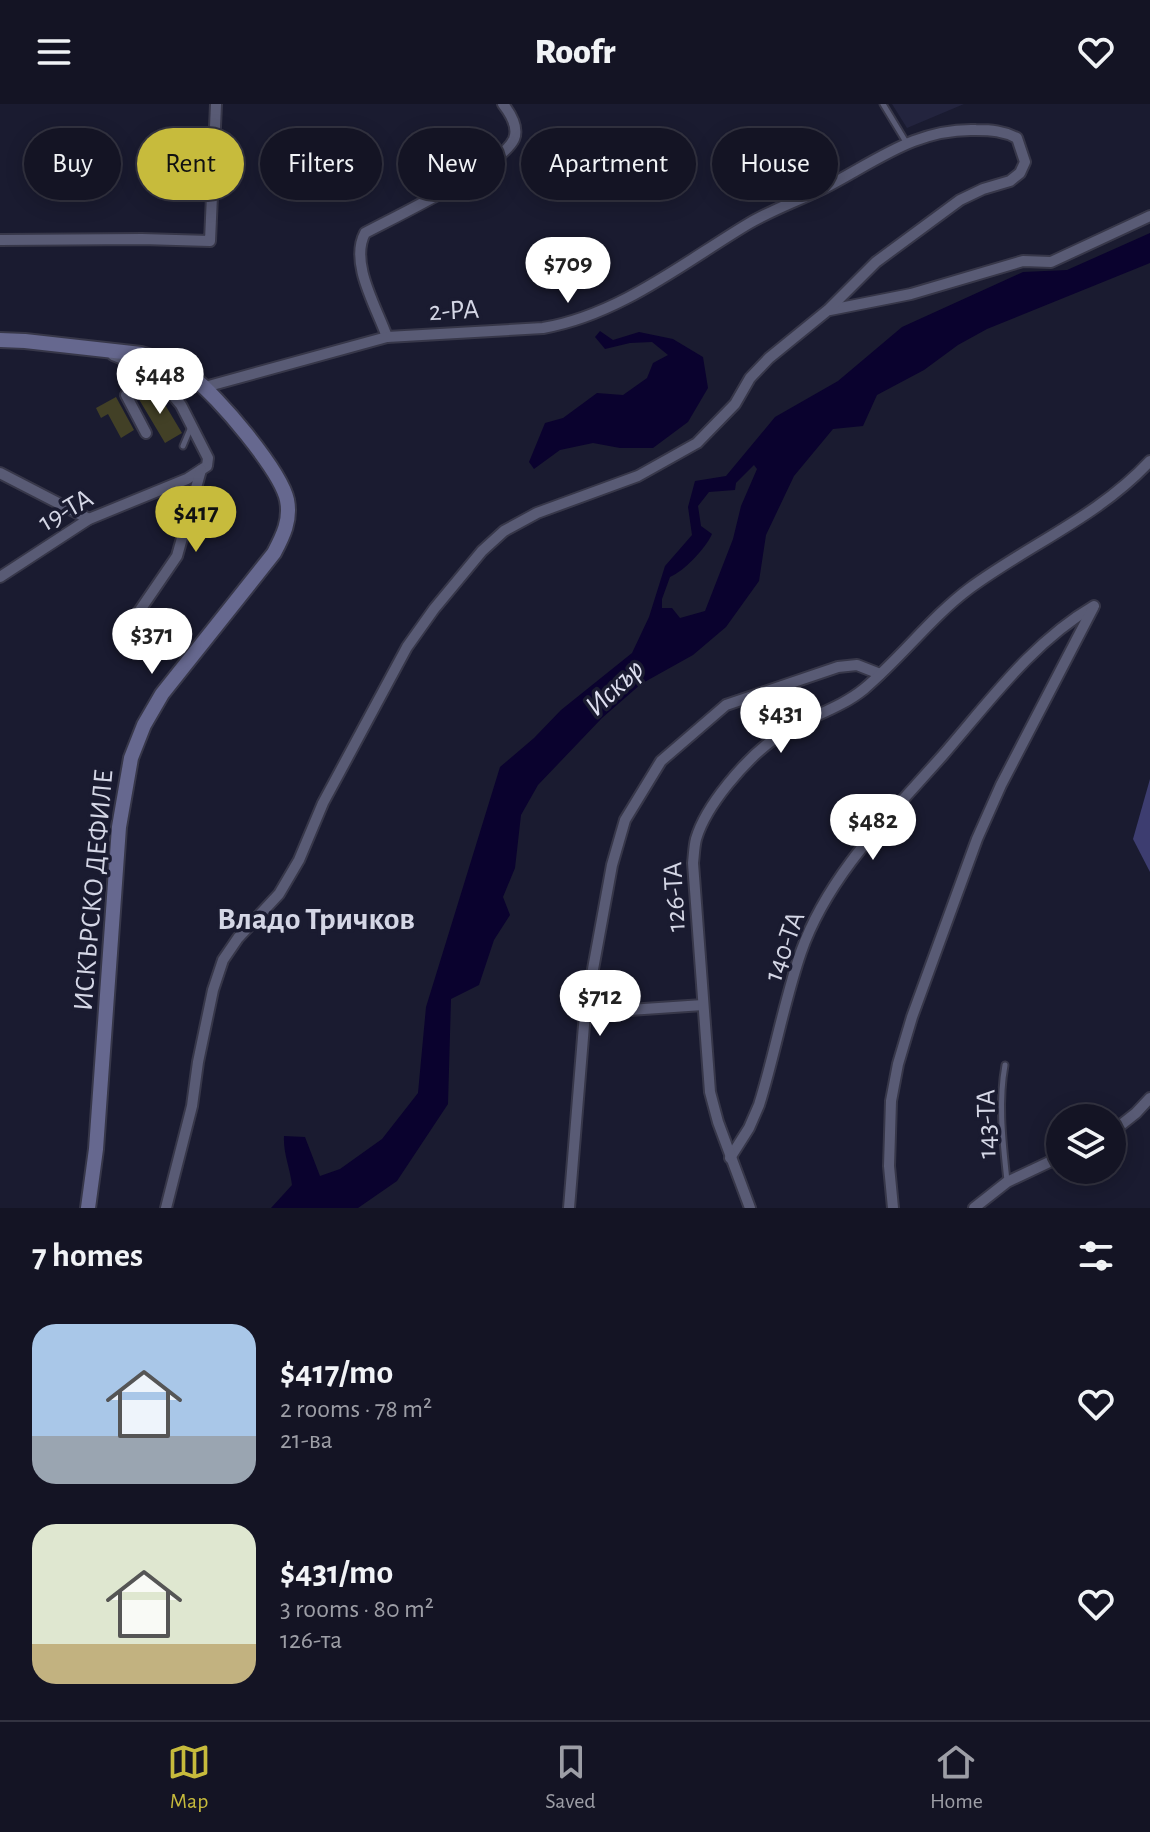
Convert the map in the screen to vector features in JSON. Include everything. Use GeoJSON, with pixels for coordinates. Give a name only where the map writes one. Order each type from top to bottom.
{"type":"FeatureCollection","features":[{"type":"Feature","properties":{"kind":"main road","name":"ИСКЪРСКО ДЕФИЛЕ"},"geometry":{"type":"LineString","coordinates":[[0,340],[97,348],[159,359],[189,374],[205,387],[278,479],[285,490],[288,516],[274,553],[162,694],[144,725],[131,758],[119,827],[96,1149],[88,1208]]}},
{"type":"Feature","properties":{"kind":"street"},"geometry":{"type":"LineString","coordinates":[[0,240],[210,241],[216,104]]}},
{"type":"Feature","properties":{"kind":"street"},"geometry":{"type":"LineString","coordinates":[[387,337],[363,271],[360,243],[365,233],[443,191],[502,153],[514,139],[515,127],[511,114],[503,104]]}},
{"type":"Feature","properties":{"kind":"street","name":"2-РА"},"geometry":{"type":"LineString","coordinates":[[205,387],[387,337],[566,324],[597,312],[674,271],[784,204],[827,187],[906,142],[950,130],[993,130],[1017,138],[1025,162],[1020,173],[1010,181],[960,200],[913,233],[876,262],[828,310]]}},
{"type":"Feature","properties":{"kind":"street"},"geometry":{"type":"LineString","coordinates":[[166,1208],[192,1106],[213,990],[223,960],[238,938],[279,894],[299,860],[323,803],[407,647],[482,551],[504,531],[537,513],[638,476],[697,443],[735,404],[750,378],[769,358],[828,310],[911,294],[1023,261],[1051,262],[1150,216]]}},
{"type":"Feature","properties":{"kind":"street"},"geometry":{"type":"LineString","coordinates":[[97,348],[123,359],[142,386]]}},
{"type":"Feature","properties":{"kind":"street"},"geometry":{"type":"LineString","coordinates":[[138,613],[177,556],[201,470],[209,462],[181,405],[169,391],[142,386],[126,395],[146,433]]}},
{"type":"Feature","properties":{"kind":"street","name":"126-ТА"},"geometry":{"type":"LineString","coordinates":[[750,1208],[730,1158],[710,1092],[693,863],[701,824],[744,766],[775,738],[843,704],[880,674],[936,616],[972,586],[1104,502],[1150,461]]}},
{"type":"Feature","properties":{"kind":"street","name":"19-ТА"},"geometry":{"type":"LineString","coordinates":[[0,577],[89,519],[187,479],[201,470]]}},
{"type":"Feature","properties":{"kind":"street"},"geometry":{"type":"LineString","coordinates":[[0,473],[89,519]]}},
{"type":"Feature","properties":{"kind":"street","name":"140-ТА"},"geometry":{"type":"LineString","coordinates":[[730,1158],[759,1105],[801,951],[835,885],[875,832],[1014,672],[1080,614],[1094,606],[995,799],[912,1017],[891,1101],[889,1166],[893,1208]]}},
{"type":"Feature","properties":{"kind":"street"},"geometry":{"type":"LineString","coordinates":[[569,1208],[585,1013],[612,865],[625,820],[661,761],[726,705],[838,667],[857,665],[880,674]]}},
{"type":"Feature","properties":{"kind":"street"},"geometry":{"type":"LineString","coordinates":[[585,1013],[703,1005]]}},
{"type":"Feature","properties":{"kind":"street"},"geometry":{"type":"LineString","coordinates":[[1126,1122],[1150,1098]]}},
{"type":"Feature","properties":{"kind":"street"},"geometry":{"type":"LineString","coordinates":[[979,1207],[1007,1182],[1046,1164]]}},
{"type":"Feature","properties":{"kind":"lane"},"geometry":{"type":"LineString","coordinates":[[883,104],[906,142]]}},
{"type":"Feature","properties":{"kind":"lane"},"geometry":{"type":"LineString","coordinates":[[183,446],[191,426]]}},
{"type":"Feature","properties":{"kind":"lane","name":"143-ТА"},"geometry":{"type":"LineString","coordinates":[[1005,1065],[1001,1127],[1007,1182]]}},
{"type":"Feature","properties":{"kind":"shaded area"},"geometry":{"type":"Polygon","coordinates":[[[892,104],[964,104],[907,128],[892,104]]]}},
{"type":"Feature","properties":{"kind":"shaded area"},"geometry":{"type":"Polygon","coordinates":[[[1150,779],[1150,872],[1133,839],[1150,779]]]}},
{"type":"Feature","properties":{"kind":"water","name":"Искър"},"geometry":{"type":"Polygon","coordinates":[[[1150,233],[1150,263],[987,329],[958,345],[924,370],[877,395],[863,426],[833,429],[794,476],[766,535],[759,581],[726,627],[693,655],[641,684],[602,718],[538,785],[521,815],[515,868],[503,897],[510,915],[494,940],[479,985],[451,999],[448,1104],[397,1181],[358,1208],[271,1208],[292,1185],[284,1136],[305,1137],[320,1176],[340,1169],[382,1139],[418,1093],[426,1007],[500,767],[561,710],[632,653],[649,617],[665,566],[692,535],[688,507],[695,481],[726,476],[775,417],[838,381],[902,327],[1023,272],[1067,270],[1150,233]],[[754,465],[736,483],[735,490],[709,492],[698,506],[701,526],[712,534],[694,559],[670,577],[662,608],[672,608],[680,618],[705,611],[757,469],[754,465]]]}},
{"type":"Feature","properties":{"kind":"water"},"geometry":{"type":"Polygon","coordinates":[[[600,331],[613,340],[639,332],[673,339],[703,357],[708,388],[688,422],[653,448],[620,448],[593,443],[560,450],[534,469],[529,462],[545,423],[563,418],[597,393],[623,395],[647,378],[653,363],[668,355],[652,342],[605,349],[595,337],[600,331]]]}},
{"type":"Feature","properties":{"kind":"building"},"geometry":{"type":"Polygon","coordinates":[[[145,391],[149,398],[158,393],[182,433],[165,443],[137,396],[145,391]]]}},
{"type":"Feature","properties":{"kind":"building"},"geometry":{"type":"Polygon","coordinates":[[[116,397],[134,430],[121,438],[108,414],[101,418],[96,408],[116,397]]]}},
{"type":"Feature","properties":{"kind":"district","name":"Владо Тричков"},"geometry":{"type":"Point","coordinates":[316,918]}}]}
